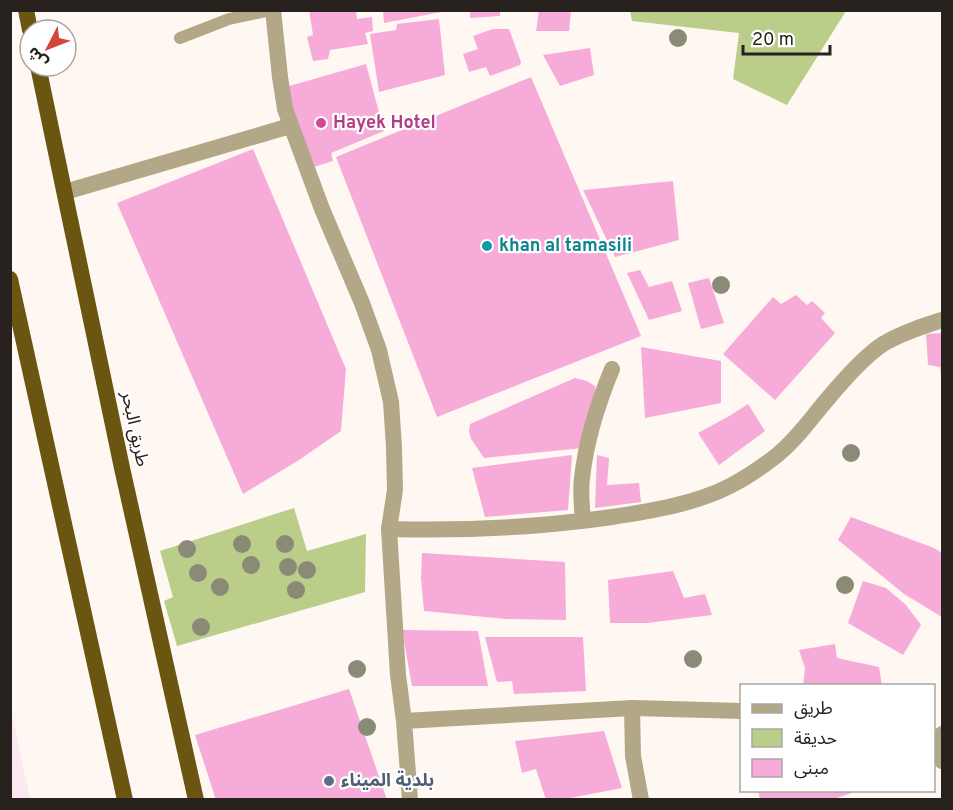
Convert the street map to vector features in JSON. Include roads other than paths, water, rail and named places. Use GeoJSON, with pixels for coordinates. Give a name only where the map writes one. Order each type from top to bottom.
{"type":"FeatureCollection","features":[{"type":"Feature","properties":{"kind":"highway","name":"طريق البحر"},"geometry":{"type":"LineString","coordinates":[[41,78],[122,468],[196,800]]}},
{"type":"Feature","properties":{"kind":"highway"},"geometry":{"type":"LineString","coordinates":[[10,279],[125,800]]}},
{"type":"Feature","properties":{"kind":"street"},"geometry":{"type":"LineString","coordinates":[[272,10],[280,77],[290,126],[362,303],[379,350],[391,402],[395,490],[389,529],[398,675],[410,800]]}},
{"type":"Feature","properties":{"kind":"street"},"geometry":{"type":"LineString","coordinates":[[65,192],[290,126]]}},
{"type":"Feature","properties":{"kind":"street"},"geometry":{"type":"LineString","coordinates":[[389,529],[486,529],[583,521],[673,506],[730,486],[777,455],[798,436],[825,401],[883,344],[942,320]]}},
{"type":"Feature","properties":{"kind":"street"},"geometry":{"type":"LineString","coordinates":[[583,521],[582,479],[593,423],[612,369]]}},
{"type":"Feature","properties":{"kind":"street"},"geometry":{"type":"LineString","coordinates":[[404,721],[632,708],[740,711]]}},
{"type":"Feature","properties":{"kind":"street"},"geometry":{"type":"LineString","coordinates":[[632,708],[633,756],[641,800]]}},
{"type":"Feature","properties":{"kind":"lane"},"geometry":{"type":"LineString","coordinates":[[180,38],[229,20],[272,10]]}},
{"type":"Feature","properties":{"kind":"place","name":"Hayek Hotel"},"geometry":{"type":"Point","coordinates":[321,123]}},
{"type":"Feature","properties":{"kind":"place","name":"khan al tamasili"},"geometry":{"type":"Point","coordinates":[487,246]}},
{"type":"Feature","properties":{"kind":"place","name":"بلدية الميناء"},"geometry":{"type":"Point","coordinates":[329,781]}}]}
